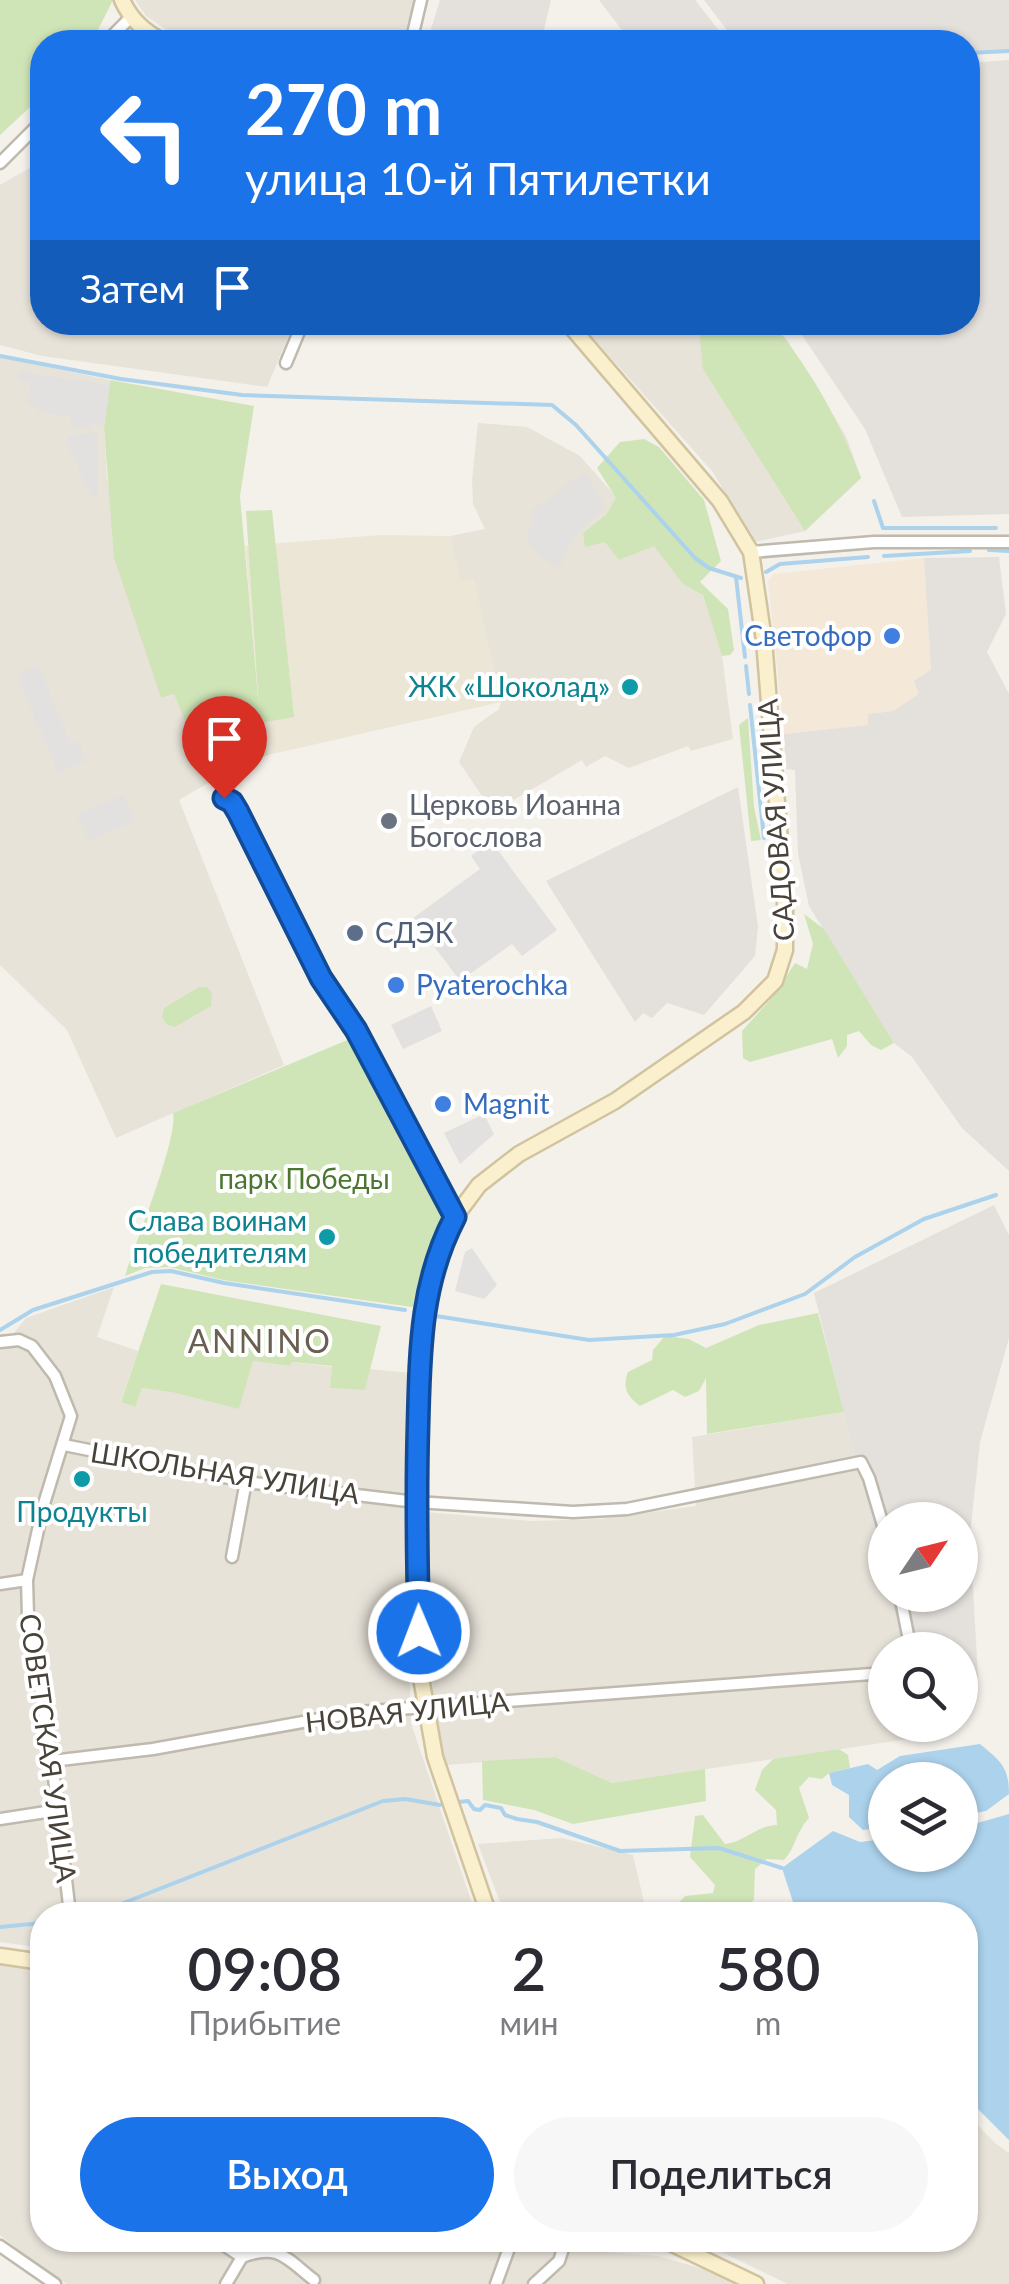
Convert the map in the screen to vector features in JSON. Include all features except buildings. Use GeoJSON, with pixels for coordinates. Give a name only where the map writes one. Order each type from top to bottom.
{"type":"FeatureCollection","features":[{"type":"Feature","properties":{"kind":"main road"},"geometry":{"type":"LineString","coordinates":[[122,0],[144,30]]}},
{"type":"Feature","properties":{"kind":"main road","name":"САДОВАЯ УЛИЦА"},"geometry":{"type":"LineString","coordinates":[[485,1902],[435,1757],[420,1672],[416,1502],[421,1324],[434,1263],[455,1217],[478,1185],[519,1154],[589,1118],[744,1012],[766,992],[785,950],[785,903],[762,624],[751,552],[720,502],[578,335]]}},
{"type":"Feature","properties":{"kind":"main road"},"geometry":{"type":"LineString","coordinates":[[0,1956],[30,1960]]}},
{"type":"Feature","properties":{"kind":"main road"},"geometry":{"type":"LineString","coordinates":[[689,2252],[756,2284]]}},
{"type":"Feature","properties":{"kind":"street"},"geometry":{"type":"LineString","coordinates":[[413,30],[421,0]]}},
{"type":"Feature","properties":{"kind":"street"},"geometry":{"type":"LineString","coordinates":[[118,30],[131,17]]}},
{"type":"Feature","properties":{"kind":"street"},"geometry":{"type":"LineString","coordinates":[[0,163],[30,134]]}},
{"type":"Feature","properties":{"kind":"street"},"geometry":{"type":"LineString","coordinates":[[286,363],[298,335]]}},
{"type":"Feature","properties":{"kind":"street"},"geometry":{"type":"LineString","coordinates":[[751,552],[874,542],[1009,542]]}},
{"type":"Feature","properties":{"kind":"street"},"geometry":{"type":"LineString","coordinates":[[224,798],[238,812],[321,978],[356,1030],[455,1217]]}},
{"type":"Feature","properties":{"kind":"street","name":"СОВЕТСКАЯ УЛИЦА"},"geometry":{"type":"LineString","coordinates":[[0,1342],[18,1340],[32,1346],[55,1376],[70,1416],[43,1507],[27,1580],[28,1616],[52,1761],[69,1902]]}},
{"type":"Feature","properties":{"kind":"street","name":"ШКОЛЬНАЯ УЛИЦА"},"geometry":{"type":"LineString","coordinates":[[64,1446],[246,1481],[416,1502],[573,1512],[627,1509],[861,1462],[876,1502]]}},
{"type":"Feature","properties":{"kind":"street"},"geometry":{"type":"LineString","coordinates":[[232,1558],[246,1481]]}},
{"type":"Feature","properties":{"kind":"street"},"geometry":{"type":"LineString","coordinates":[[0,1584],[27,1580]]}},
{"type":"Feature","properties":{"kind":"street","name":"НОВАЯ УЛИЦА"},"geometry":{"type":"LineString","coordinates":[[52,1761],[153,1749],[358,1712],[868,1674]]}},
{"type":"Feature","properties":{"kind":"street"},"geometry":{"type":"LineString","coordinates":[[0,1819],[58,1810]]}},
{"type":"Feature","properties":{"kind":"street"},"geometry":{"type":"LineString","coordinates":[[0,2246],[56,2284]]}},
{"type":"Feature","properties":{"kind":"street"},"geometry":{"type":"LineString","coordinates":[[234,2252],[242,2257]]}},
{"type":"Feature","properties":{"kind":"street"},"geometry":{"type":"LineString","coordinates":[[226,2284],[242,2257],[255,2252]]}},
{"type":"Feature","properties":{"kind":"street"},"geometry":{"type":"LineString","coordinates":[[276,2252],[314,2280]]}},
{"type":"Feature","properties":{"kind":"street"},"geometry":{"type":"LineString","coordinates":[[496,2284],[508,2252]]}},
{"type":"Feature","properties":{"kind":"street"},"geometry":{"type":"LineString","coordinates":[[534,2284],[560,2261],[563,2252]]}},
{"type":"Feature","properties":{"kind":"shaded area"},"geometry":{"type":"Polygon","coordinates":[[[135,0],[414,0],[405,30],[167,30],[146,16],[135,0]]]}},
{"type":"Feature","properties":{"kind":"shaded area"},"geometry":{"type":"Polygon","coordinates":[[[440,0],[551,0],[544,30],[431,30],[440,0]]]}},
{"type":"Feature","properties":{"kind":"shaded area"},"geometry":{"type":"Polygon","coordinates":[[[599,0],[695,0],[719,30],[622,30],[599,0]]]}},
{"type":"Feature","properties":{"kind":"shaded area"},"geometry":{"type":"Polygon","coordinates":[[[704,0],[1009,0],[1009,52],[980,53],[980,30],[727,30],[704,0]]]}},
{"type":"Feature","properties":{"kind":"shaded area"},"geometry":{"type":"Polygon","coordinates":[[[1009,60],[1009,514],[902,517],[865,429],[802,335],[980,335],[980,62],[1009,60]]]}},
{"type":"Feature","properties":{"kind":"shaded area"},"geometry":{"type":"Polygon","coordinates":[[[30,168],[30,335],[289,335],[267,387],[42,356],[0,345],[0,185],[30,168]]]}},
{"type":"Feature","properties":{"kind":"shaded area"},"geometry":{"type":"Polygon","coordinates":[[[591,335],[783,335],[846,436],[861,478],[805,531],[755,542],[712,471],[591,335]]]}},
{"type":"Feature","properties":{"kind":"shaded area"},"geometry":{"type":"Polygon","coordinates":[[[0,357],[110,380],[104,428],[107,479],[161,698],[174,694],[214,714],[237,766],[179,800],[284,1065],[116,1138],[67,1030],[0,965],[0,357]]]}},
{"type":"Feature","properties":{"kind":"shaded area"},"geometry":{"type":"Polygon","coordinates":[[[19,371],[110,385],[104,426],[70,426],[71,417],[41,412],[27,403],[30,383],[17,381],[19,371]]]}},
{"type":"Feature","properties":{"kind":"shaded area"},"geometry":{"type":"Polygon","coordinates":[[[478,423],[527,427],[580,456],[703,595],[721,648],[733,739],[691,751],[688,746],[629,768],[605,756],[586,767],[582,760],[493,812],[459,762],[474,727],[499,709],[501,702],[473,579],[460,582],[450,536],[485,529],[473,504],[478,423]]]}},
{"type":"Feature","properties":{"kind":"shaded area"},"geometry":{"type":"Polygon","coordinates":[[[98,432],[98,494],[92,498],[67,443],[69,436],[98,432]]]}},
{"type":"Feature","properties":{"kind":"shaded area"},"geometry":{"type":"Polygon","coordinates":[[[584,472],[606,507],[573,538],[559,569],[536,552],[526,537],[534,522],[530,512],[584,472]]]}},
{"type":"Feature","properties":{"kind":"shaded area"},"geometry":{"type":"Polygon","coordinates":[[[380,535],[450,536],[460,581],[474,579],[501,702],[268,755],[261,729],[245,546],[380,535]]]}},
{"type":"Feature","properties":{"kind":"shaded area"},"geometry":{"type":"Polygon","coordinates":[[[999,557],[1006,614],[987,652],[1009,694],[1009,1171],[962,1128],[912,1057],[894,1043],[809,906],[798,854],[795,770],[786,769],[784,734],[868,725],[868,714],[893,711],[919,694],[914,681],[931,670],[924,558],[999,557]]]}},
{"type":"Feature","properties":{"kind":"shaded area"},"geometry":{"type":"Polygon","coordinates":[[[924,558],[931,670],[919,694],[893,711],[868,714],[868,725],[784,734],[768,581],[774,574],[924,558]]]}},
{"type":"Feature","properties":{"kind":"shaded area"},"geometry":{"type":"Polygon","coordinates":[[[39,665],[71,744],[79,741],[87,761],[58,773],[17,674],[39,665]]]}},
{"type":"Feature","properties":{"kind":"shaded area"},"geometry":{"type":"Polygon","coordinates":[[[214,714],[237,766],[210,778],[187,725],[214,714]]]}},
{"type":"Feature","properties":{"kind":"shaded area"},"geometry":{"type":"Polygon","coordinates":[[[738,787],[758,927],[755,956],[704,1015],[667,1003],[652,1018],[643,1013],[635,1022],[546,881],[738,787]]]}},
{"type":"Feature","properties":{"kind":"shaded area"},"geometry":{"type":"Polygon","coordinates":[[[123,795],[135,821],[89,841],[77,815],[123,795]]]}},
{"type":"Feature","properties":{"kind":"shaded area"},"geometry":{"type":"Polygon","coordinates":[[[491,841],[557,930],[522,956],[512,944],[460,981],[413,918],[480,869],[471,856],[491,841]]]}},
{"type":"Feature","properties":{"kind":"shaded area"},"geometry":{"type":"Polygon","coordinates":[[[431,1006],[442,1031],[403,1049],[391,1025],[431,1006]]]}},
{"type":"Feature","properties":{"kind":"shaded area"},"geometry":{"type":"Polygon","coordinates":[[[484,1114],[494,1134],[460,1164],[444,1133],[484,1114]]]}},
{"type":"Feature","properties":{"kind":"shaded area"},"geometry":{"type":"Polygon","coordinates":[[[994,1205],[1009,1235],[1009,1338],[980,1442],[974,1502],[868,1502],[868,1509],[814,1293],[994,1205]]]}},
{"type":"Feature","properties":{"kind":"shaded area"},"geometry":{"type":"Polygon","coordinates":[[[472,1248],[497,1285],[484,1299],[455,1291],[465,1252],[472,1248]]]}},
{"type":"Feature","properties":{"kind":"shaded area"},"geometry":{"type":"Polygon","coordinates":[[[114,1287],[97,1337],[138,1351],[121,1401],[134,1407],[142,1388],[176,1393],[252,1361],[333,1367],[331,1388],[365,1389],[369,1369],[411,1373],[404,1510],[411,1723],[472,1902],[30,1902],[30,1946],[0,1942],[0,1350],[26,1318],[114,1287]]]}},
{"type":"Feature","properties":{"kind":"shaded area"},"geometry":{"type":"Polygon","coordinates":[[[844,1412],[868,1509],[868,1612],[893,1612],[897,1632],[868,1632],[868,1742],[888,1742],[612,1783],[554,1757],[446,1765],[433,1697],[426,1512],[531,1521],[600,1519],[696,1506],[692,1437],[844,1412]]]}},
{"type":"Feature","properties":{"kind":"shaded area"},"geometry":{"type":"Polygon","coordinates":[[[893,1612],[974,1612],[975,1632],[897,1632],[893,1612]]]}},
{"type":"Feature","properties":{"kind":"shaded area"},"geometry":{"type":"Polygon","coordinates":[[[562,1838],[633,1855],[644,1902],[500,1902],[478,1844],[562,1838]]]}},
{"type":"Feature","properties":{"kind":"shaded area"},"geometry":{"type":"Polygon","coordinates":[[[0,1961],[30,1966],[30,2252],[606,2252],[658,2256],[703,2269],[733,2284],[67,2284],[0,2235],[0,1961]]]}},
{"type":"Feature","properties":{"kind":"shaded area"},"geometry":{"type":"Polygon","coordinates":[[[978,2125],[1009,2153],[1009,2284],[788,2284],[722,2252],[978,2252],[978,2125]]]}},
{"type":"Feature","properties":{"kind":"green space"},"geometry":{"type":"Polygon","coordinates":[[[0,0],[113,0],[98,30],[30,30],[30,107],[0,135],[0,0]]]}},
{"type":"Feature","properties":{"kind":"green space"},"geometry":{"type":"Polygon","coordinates":[[[700,335],[781,335],[812,377],[861,478],[805,531],[703,369],[700,335]]]}},
{"type":"Feature","properties":{"kind":"green space"},"geometry":{"type":"Polygon","coordinates":[[[110,380],[254,406],[240,496],[259,708],[246,511],[272,510],[294,717],[261,723],[268,755],[237,766],[214,714],[187,725],[174,694],[161,698],[114,558],[104,428],[110,380]]]}},
{"type":"Feature","properties":{"kind":"green space"},"geometry":{"type":"Polygon","coordinates":[[[644,439],[659,447],[704,500],[721,561],[700,582],[728,609],[734,650],[730,655],[722,656],[703,595],[683,584],[654,546],[619,560],[605,542],[585,547],[583,533],[606,515],[616,498],[597,468],[620,442],[644,439]]]}},
{"type":"Feature","properties":{"kind":"green space"},"geometry":{"type":"Polygon","coordinates":[[[748,718],[754,807],[761,840],[751,841],[739,725],[748,718]]]}},
{"type":"Feature","properties":{"kind":"green space"},"geometry":{"type":"Polygon","coordinates":[[[804,914],[824,929],[894,1043],[881,1050],[859,1031],[847,1035],[847,1046],[838,1058],[832,1039],[750,1062],[743,1058],[742,1031],[776,993],[795,963],[807,969],[813,944],[804,914]]]}},
{"type":"Feature","properties":{"kind":"green space"},"geometry":{"type":"Polygon","coordinates":[[[199,987],[207,987],[212,993],[211,1006],[175,1027],[166,1024],[162,1017],[164,1008],[199,987]]]}},
{"type":"Feature","properties":{"kind":"green space","name":"парк Победы"},"geometry":{"type":"Polygon","coordinates":[[[357,1036],[450,1218],[419,1308],[223,1280],[169,1267],[145,1268],[125,1276],[163,1168],[173,1113],[357,1036]]]}},
{"type":"Feature","properties":{"kind":"green space"},"geometry":{"type":"Polygon","coordinates":[[[161,1284],[381,1326],[365,1390],[330,1388],[332,1366],[253,1361],[239,1409],[142,1388],[135,1407],[121,1402],[161,1284]]]}},
{"type":"Feature","properties":{"kind":"green space"},"geometry":{"type":"Polygon","coordinates":[[[818,1313],[844,1412],[707,1434],[706,1378],[699,1391],[685,1397],[673,1390],[640,1406],[627,1391],[628,1372],[652,1360],[653,1350],[665,1336],[689,1339],[706,1348],[759,1325],[818,1313]]]}},
{"type":"Feature","properties":{"kind":"green space"},"geometry":{"type":"Polygon","coordinates":[[[839,1749],[848,1755],[850,1768],[829,1773],[822,1779],[809,1777],[799,1788],[809,1818],[784,1860],[767,1859],[755,1869],[754,1900],[679,1902],[685,1896],[713,1893],[715,1885],[690,1857],[695,1816],[703,1815],[725,1844],[777,1825],[776,1810],[755,1790],[762,1770],[773,1759],[839,1749]]]}},
{"type":"Feature","properties":{"kind":"green space"},"geometry":{"type":"Polygon","coordinates":[[[555,1757],[612,1783],[705,1769],[706,1801],[573,1824],[534,1810],[483,1800],[482,1761],[555,1757]]]}},
{"type":"Feature","properties":{"kind":"water"},"geometry":{"type":"Polygon","coordinates":[[[980,1744],[1002,1765],[1009,1794],[978,1813],[978,1762],[890,1762],[900,1756],[980,1744]]]}},
{"type":"Feature","properties":{"kind":"water"},"geometry":{"type":"Polygon","coordinates":[[[868,1764],[868,1829],[863,1830],[849,1817],[849,1795],[832,1785],[829,1773],[868,1764]]]}},
{"type":"Feature","properties":{"kind":"water"},"geometry":{"type":"Polygon","coordinates":[[[1009,1814],[1009,2140],[978,2109],[978,1902],[793,1902],[782,1868],[833,1831],[860,1842],[868,1841],[868,1872],[978,1872],[978,1823],[1009,1814]]]}},
{"type":"Feature","properties":{"kind":"waterway"},"geometry":{"type":"LineString","coordinates":[[980,52],[1009,51]]}},
{"type":"Feature","properties":{"kind":"waterway"},"geometry":{"type":"LineString","coordinates":[[0,356],[121,379],[242,395],[552,405],[576,425],[695,558],[709,568],[741,578]]}},
{"type":"Feature","properties":{"kind":"waterway"},"geometry":{"type":"LineString","coordinates":[[874,501],[883,528],[996,528]]}},
{"type":"Feature","properties":{"kind":"waterway"},"geometry":{"type":"LineString","coordinates":[[989,550],[1009,551]]}},
{"type":"Feature","properties":{"kind":"waterway"},"geometry":{"type":"LineString","coordinates":[[884,556],[970,551]]}},
{"type":"Feature","properties":{"kind":"waterway"},"geometry":{"type":"LineString","coordinates":[[766,572],[780,564],[868,557]]}},
{"type":"Feature","properties":{"kind":"waterway"},"geometry":{"type":"LineString","coordinates":[[736,577],[745,657]]}},
{"type":"Feature","properties":{"kind":"waterway"},"geometry":{"type":"LineString","coordinates":[[746,666],[749,694]]}},
{"type":"Feature","properties":{"kind":"waterway"},"geometry":{"type":"LineString","coordinates":[[750,705],[764,838]]}},
{"type":"Feature","properties":{"kind":"waterway"},"geometry":{"type":"LineString","coordinates":[[436,1316],[589,1340],[674,1335],[725,1324],[805,1294],[855,1257],[924,1219],[996,1195]]}},
{"type":"Feature","properties":{"kind":"waterway"},"geometry":{"type":"LineString","coordinates":[[0,1330],[33,1310],[152,1272],[171,1271],[224,1283],[405,1310]]}},
{"type":"Feature","properties":{"kind":"waterway"},"geometry":{"type":"LineString","coordinates":[[126,1902],[383,1801],[405,1799],[440,1805]]}},
{"type":"Feature","properties":{"kind":"waterway"},"geometry":{"type":"LineString","coordinates":[[459,1802],[468,1801],[480,1810],[485,1805],[501,1808],[505,1815],[620,1851],[719,1848],[782,1868]]}},
{"type":"Feature","properties":{"kind":"waterway"},"geometry":{"type":"LineString","coordinates":[[0,1927],[30,1924]]}},
{"type":"Feature","properties":{"kind":"place","name":"Светофор"},"geometry":{"type":"Point","coordinates":[892,636]}},
{"type":"Feature","properties":{"kind":"place","name":"ЖК «Шоколад»"},"geometry":{"type":"Point","coordinates":[630,687]}},
{"type":"Feature","properties":{"kind":"place","name":"Церковь Иоанна Богослова"},"geometry":{"type":"Point","coordinates":[389,821]}},
{"type":"Feature","properties":{"kind":"place","name":"СДЭК"},"geometry":{"type":"Point","coordinates":[355,933]}},
{"type":"Feature","properties":{"kind":"place","name":"Pyaterochka"},"geometry":{"type":"Point","coordinates":[396,985]}},
{"type":"Feature","properties":{"kind":"place","name":"Magnit"},"geometry":{"type":"Point","coordinates":[443,1104]}},
{"type":"Feature","properties":{"kind":"place","name":"Слава воинам победителям"},"geometry":{"type":"Point","coordinates":[327,1237]}},
{"type":"Feature","properties":{"kind":"place","name":"Продукты"},"geometry":{"type":"Point","coordinates":[82,1479]}},
{"type":"Feature","properties":{"kind":"district","name":"ANNINO"},"geometry":{"type":"Point","coordinates":[260,1342]}},
{"type":"Feature","properties":{"kind":"route"},"geometry":{"type":"LineString","coordinates":[[224,798],[238,812],[321,978],[356,1030],[455,1217],[434,1263],[421,1324],[416,1502],[419,1632]]}}]}
